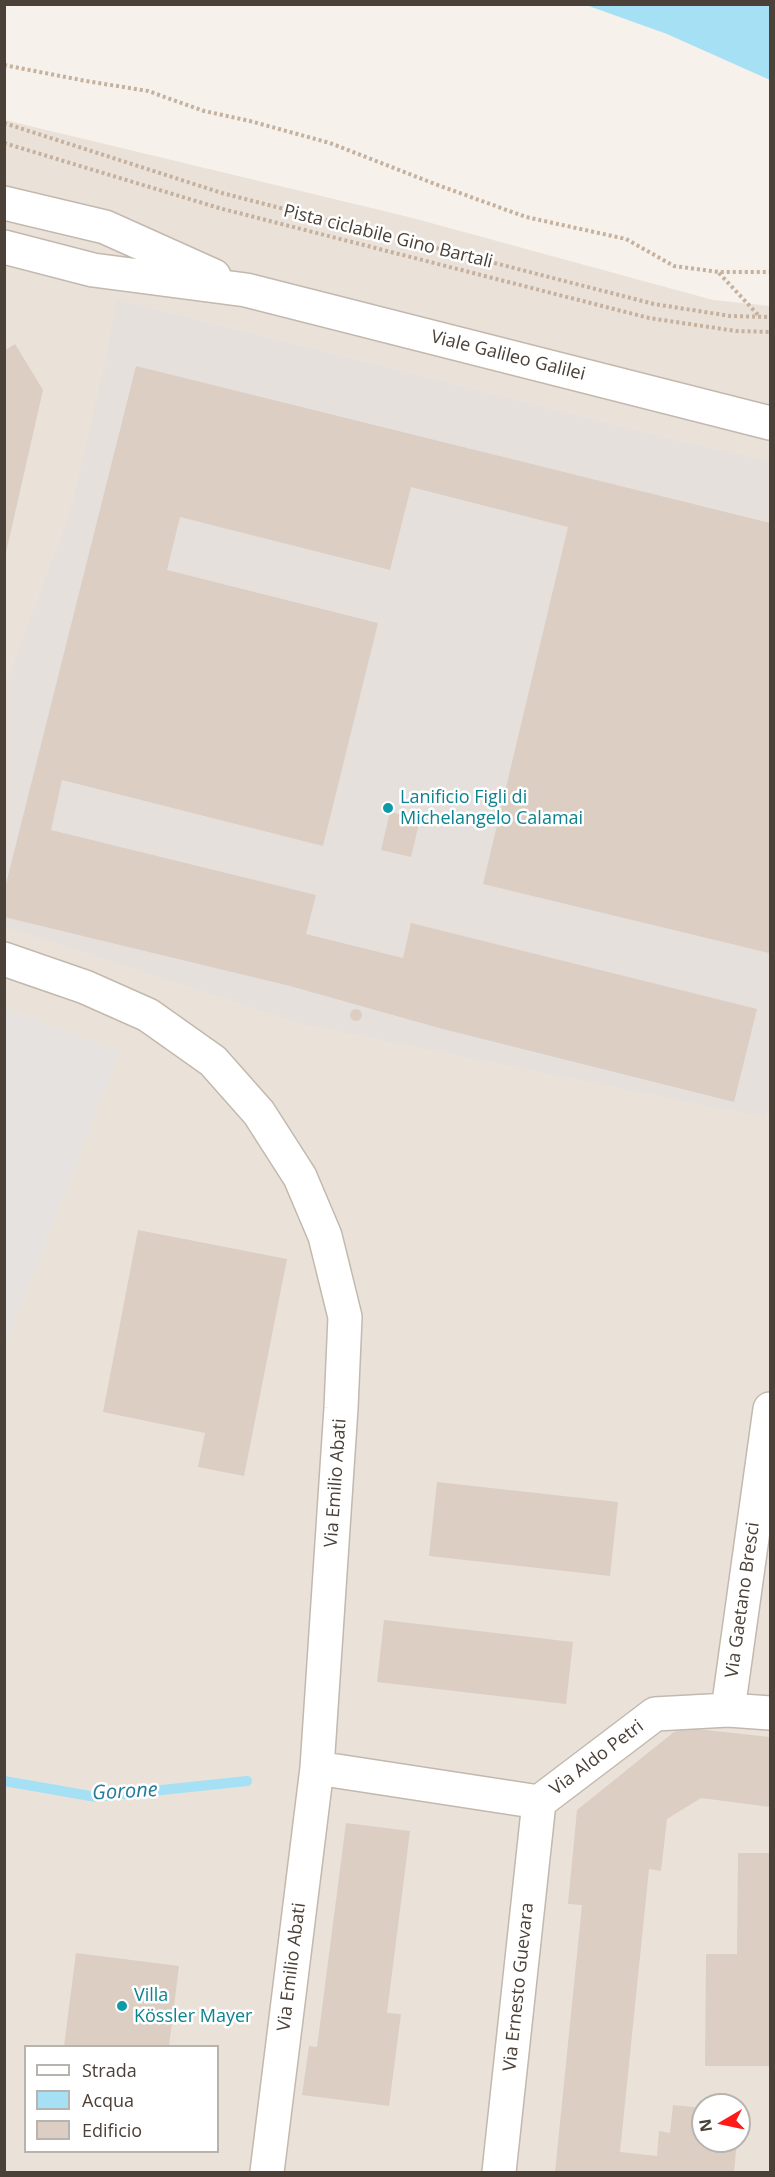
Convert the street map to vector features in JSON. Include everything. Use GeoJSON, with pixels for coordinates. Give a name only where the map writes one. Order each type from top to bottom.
{"type":"FeatureCollection","features":[{"type":"Feature","properties":{"kind":"street","name":"Viale Galileo Galilei"},"geometry":{"type":"LineString","coordinates":[[4,203],[105,227],[246,290]]}},
{"type":"Feature","properties":{"kind":"street","name":"Viale Galileo Galilei"},"geometry":{"type":"LineString","coordinates":[[4,247],[93,270],[246,290],[771,423]]}},
{"type":"Feature","properties":{"kind":"street","name":"Via Emilio Abati"},"geometry":{"type":"LineString","coordinates":[[4,959],[85,987],[148,1015],[213,1061],[259,1113],[300,1177],[325,1236],[345,1317],[317,1768],[267,2172]]}},
{"type":"Feature","properties":{"kind":"street","name":"Via Gaetano Bresci"},"geometry":{"type":"LineString","coordinates":[[728,1710],[764,1492],[771,1409]]}},
{"type":"Feature","properties":{"kind":"street","name":"Via Aldo Petri"},"geometry":{"type":"LineString","coordinates":[[317,1768],[539,1802],[655,1714],[728,1710],[771,1713]]}},
{"type":"Feature","properties":{"kind":"street","name":"Via Ernesto Guevara"},"geometry":{"type":"LineString","coordinates":[[499,2172],[539,1802]]}},
{"type":"Feature","properties":{"kind":"path"},"geometry":{"type":"LineString","coordinates":[[4,65],[148,91],[204,111],[330,143],[526,217],[626,239],[674,266],[719,273],[771,272]]}},
{"type":"Feature","properties":{"kind":"path"},"geometry":{"type":"LineString","coordinates":[[4,123],[222,193],[654,304],[730,316],[771,317]]}},
{"type":"Feature","properties":{"kind":"path","name":"Pista ciclabile Gino Bartali"},"geometry":{"type":"LineString","coordinates":[[4,144],[219,208],[649,318],[736,331],[771,332]]}},
{"type":"Feature","properties":{"kind":"path"},"geometry":{"type":"LineString","coordinates":[[719,273],[760,317]]}},
{"type":"Feature","properties":{"kind":"shaded area"},"geometry":{"type":"Polygon","coordinates":[[[5,120],[409,217],[713,300],[770,306],[770,2172],[5,2172],[5,120]]]}},
{"type":"Feature","properties":{"kind":"shaded area","name":"Lanificio Figli di Michelangelo Calamai"},"geometry":{"type":"Polygon","coordinates":[[[116,299],[670,439],[770,461],[770,1098],[766,1118],[302,1024],[5,927],[4,688],[71,510],[108,348],[116,299]]]}},
{"type":"Feature","properties":{"kind":"shaded area"},"geometry":{"type":"Polygon","coordinates":[[[4,1008],[120,1052],[5,1345],[4,1008]]]}},
{"type":"Feature","properties":{"kind":"water"},"geometry":{"type":"Polygon","coordinates":[[[586,5],[770,5],[770,80],[667,34],[586,5]]]}},
{"type":"Feature","properties":{"kind":"building"},"geometry":{"type":"Polygon","coordinates":[[[15,344],[43,390],[5,557],[4,351],[15,344]]]}},
{"type":"Feature","properties":{"kind":"building","name":"Lanificio Figli di Michelangelo Calamai"},"geometry":{"type":"Polygon","coordinates":[[[136,366],[770,523],[769,953],[483,884],[568,527],[411,487],[390,570],[180,517],[167,570],[378,623],[323,846],[62,780],[51,830],[316,895],[306,934],[403,958],[411,923],[757,1009],[734,1102],[439,1028],[290,986],[4,917],[4,892],[136,366]]]}},
{"type":"Feature","properties":{"kind":"building"},"geometry":{"type":"Polygon","coordinates":[[[390,812],[420,819],[411,857],[381,850],[390,812]]]}},
{"type":"Feature","properties":{"kind":"building"},"geometry":{"type":"Polygon","coordinates":[[[358,1009],[362,1015],[358,1021],[354,1021],[350,1013],[358,1009]]]}},
{"type":"Feature","properties":{"kind":"building"},"geometry":{"type":"Polygon","coordinates":[[[138,1230],[287,1259],[244,1476],[198,1467],[205,1433],[103,1412],[138,1230]]]}},
{"type":"Feature","properties":{"kind":"building"},"geometry":{"type":"Polygon","coordinates":[[[437,1482],[618,1502],[610,1576],[429,1556],[437,1482]]]}},
{"type":"Feature","properties":{"kind":"building"},"geometry":{"type":"Polygon","coordinates":[[[384,1620],[573,1642],[566,1704],[377,1682],[384,1620]]]}},
{"type":"Feature","properties":{"kind":"building"},"geometry":{"type":"Polygon","coordinates":[[[687,1728],[770,1737],[770,1807],[701,1798],[667,1819],[661,1871],[649,1869],[620,2152],[657,2156],[659,2131],[670,2133],[673,2105],[691,2107],[691,2153],[736,2153],[734,2172],[555,2172],[582,1905],[568,1904],[577,1810],[674,1732],[687,1728]]]}},
{"type":"Feature","properties":{"kind":"building"},"geometry":{"type":"Polygon","coordinates":[[[346,1823],[410,1831],[387,2013],[401,2014],[389,2106],[302,2095],[309,2046],[317,2047],[346,1823]]]}},
{"type":"Feature","properties":{"kind":"building"},"geometry":{"type":"Polygon","coordinates":[[[738,1853],[770,1853],[769,2066],[705,2066],[706,1954],[737,1954],[738,1853]]]}},
{"type":"Feature","properties":{"kind":"building","name":"Villa Kössler Mayer"},"geometry":{"type":"Polygon","coordinates":[[[76,1953],[179,1966],[169,2045],[64,2045],[76,1953]]]}},
{"type":"Feature","properties":{"kind":"waterway","name":"Gorone"},"geometry":{"type":"LineString","coordinates":[[4,1781],[96,1797],[247,1781]]}},
{"type":"Feature","properties":{"kind":"place","name":"Lanificio Figli di Michelangelo Calamai"},"geometry":{"type":"Point","coordinates":[388,808]}},
{"type":"Feature","properties":{"kind":"place","name":"Villa Kössler Mayer"},"geometry":{"type":"Point","coordinates":[122,2006]}}]}
